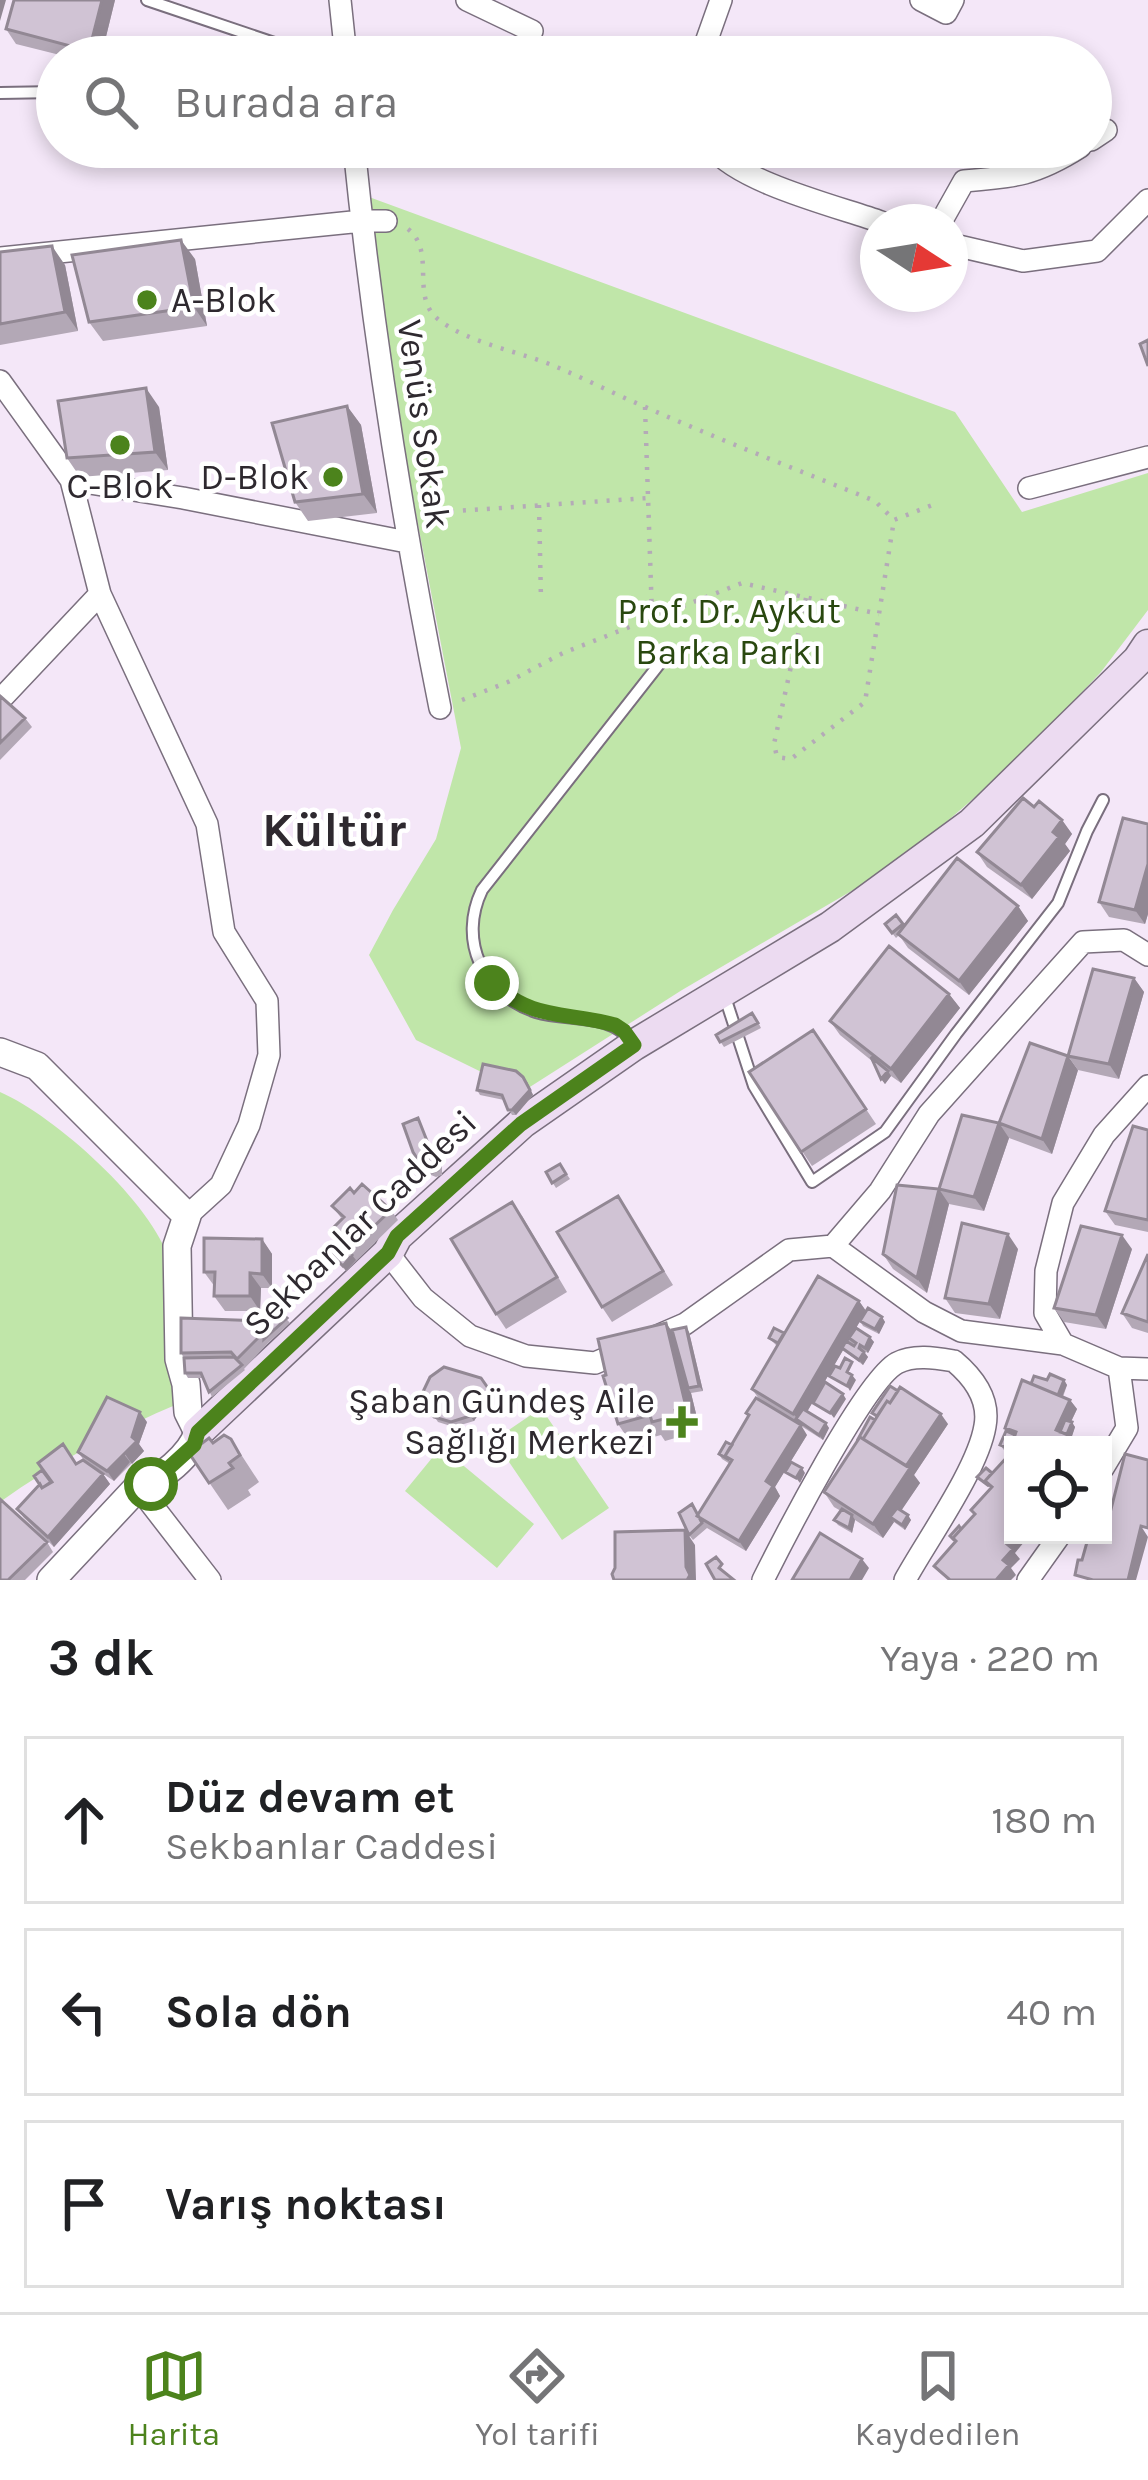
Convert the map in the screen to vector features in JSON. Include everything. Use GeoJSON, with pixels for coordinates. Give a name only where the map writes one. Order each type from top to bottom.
{"type":"FeatureCollection","features":[{"type":"Feature","properties":{"kind":"main road","name":"Sekbanlar Caddesi"},"geometry":{"type":"LineString","coordinates":[[198,1432],[388,1253],[397,1236],[521,1124],[634,1045],[830,927],[972,823],[1145,656]]}},
{"type":"Feature","properties":{"kind":"street"},"geometry":{"type":"LineString","coordinates":[[340,0],[344,36]]}},
{"type":"Feature","properties":{"kind":"street"},"geometry":{"type":"LineString","coordinates":[[467,0],[532,31]]}},
{"type":"Feature","properties":{"kind":"street"},"geometry":{"type":"LineString","coordinates":[[708,36],[721,0]]}},
{"type":"Feature","properties":{"kind":"street"},"geometry":{"type":"LineString","coordinates":[[921,0],[946,13],[953,0]]}},
{"type":"Feature","properties":{"kind":"street","name":"Venüs Sokak"},"geometry":{"type":"LineString","coordinates":[[356,168],[406,542],[440,708]]}},
{"type":"Feature","properties":{"kind":"street"},"geometry":{"type":"LineString","coordinates":[[740,168],[780,188],[860,215]]}},
{"type":"Feature","properties":{"kind":"street"},"geometry":{"type":"LineString","coordinates":[[951,204],[964,182],[1044,168]]}},
{"type":"Feature","properties":{"kind":"street"},"geometry":{"type":"LineString","coordinates":[[968,248],[1023,261],[1096,251],[1148,200]]}},
{"type":"Feature","properties":{"kind":"street"},"geometry":{"type":"LineString","coordinates":[[0,258],[386,221]]}},
{"type":"Feature","properties":{"kind":"street"},"geometry":{"type":"LineString","coordinates":[[0,381],[71,480],[100,594],[206,824],[224,932],[267,1001],[269,1055],[249,1125],[221,1185],[187,1216],[177,1246],[179,1359],[188,1412],[198,1432]]}},
{"type":"Feature","properties":{"kind":"street"},"geometry":{"type":"LineString","coordinates":[[1029,488],[1148,457]]}},
{"type":"Feature","properties":{"kind":"street"},"geometry":{"type":"LineString","coordinates":[[71,480],[183,497],[406,542]]}},
{"type":"Feature","properties":{"kind":"street"},"geometry":{"type":"LineString","coordinates":[[0,700],[100,594]]}},
{"type":"Feature","properties":{"kind":"street"},"geometry":{"type":"LineString","coordinates":[[833,1246],[880,1191],[929,1114],[1083,942],[1124,940],[1148,955]]}},
{"type":"Feature","properties":{"kind":"street"},"geometry":{"type":"LineString","coordinates":[[0,1052],[37,1066],[187,1216]]}},
{"type":"Feature","properties":{"kind":"street"},"geometry":{"type":"LineString","coordinates":[[1063,1344],[1046,1313],[1046,1270],[1063,1203],[1104,1135],[1148,1086]]}},
{"type":"Feature","properties":{"kind":"street"},"geometry":{"type":"LineString","coordinates":[[388,1253],[423,1298],[470,1336],[526,1356],[595,1364],[685,1324],[789,1250],[833,1246],[924,1312],[961,1331],[1063,1344],[1119,1368],[1148,1369]]}},
{"type":"Feature","properties":{"kind":"street"},"geometry":{"type":"LineString","coordinates":[[954,1361],[961,1331]]}},
{"type":"Feature","properties":{"kind":"street"},"geometry":{"type":"LineString","coordinates":[[763,1580],[828,1459],[878,1380],[898,1362],[923,1357],[954,1361],[974,1378],[986,1424],[969,1469],[905,1580]]}},
{"type":"Feature","properties":{"kind":"street"},"geometry":{"type":"LineString","coordinates":[[1112,1453],[1127,1428],[1119,1368]]}},
{"type":"Feature","properties":{"kind":"street","name":"Sekbanlar Caddesi"},"geometry":{"type":"LineString","coordinates":[[51,1580],[138,1487],[151,1484],[194,1445],[198,1432]]}},
{"type":"Feature","properties":{"kind":"street"},"geometry":{"type":"LineString","coordinates":[[138,1487],[209,1580]]}},
{"type":"Feature","properties":{"kind":"street"},"geometry":{"type":"LineString","coordinates":[[1028,1580],[1054,1544]]}},
{"type":"Feature","properties":{"kind":"lane"},"geometry":{"type":"LineString","coordinates":[[147,0],[254,36]]}},
{"type":"Feature","properties":{"kind":"lane"},"geometry":{"type":"LineString","coordinates":[[0,93],[36,92]]}},
{"type":"Feature","properties":{"kind":"lane"},"geometry":{"type":"LineString","coordinates":[[634,1045],[615,1025],[538,1012],[504,994],[482,970],[471,930],[482,890],[668,653]]}},
{"type":"Feature","properties":{"kind":"lane"},"geometry":{"type":"LineString","coordinates":[[724,991],[754,1086],[812,1182],[884,1132],[1058,902],[1103,800]]}},
{"type":"Feature","properties":{"kind":"path"},"geometry":{"type":"LineString","coordinates":[[386,221],[418,237],[423,300],[437,319],[875,501],[894,520]]}},
{"type":"Feature","properties":{"kind":"path"},"geometry":{"type":"LineString","coordinates":[[645,407],[652,616]]}},
{"type":"Feature","properties":{"kind":"path"},"geometry":{"type":"LineString","coordinates":[[403,515],[648,498]]}},
{"type":"Feature","properties":{"kind":"path"},"geometry":{"type":"LineString","coordinates":[[894,520],[935,504]]}},
{"type":"Feature","properties":{"kind":"path"},"geometry":{"type":"LineString","coordinates":[[539,506],[542,600]]}},
{"type":"Feature","properties":{"kind":"path"},"geometry":{"type":"LineString","coordinates":[[806,598],[774,744],[778,757],[791,759],[865,702],[894,520]]}},
{"type":"Feature","properties":{"kind":"path"},"geometry":{"type":"LineString","coordinates":[[440,708],[652,616],[742,583],[879,614]]}},
{"type":"Feature","properties":{"kind":"green space","name":"Prof. Dr. Aykut Barka Parkı"},"geometry":{"type":"Polygon","coordinates":[[[369,197],[955,412],[1022,512],[1148,473],[1148,610],[1101,672],[1015,763],[896,865],[682,990],[522,1092],[416,1040],[369,955],[436,839],[461,748],[405,457],[369,197]]]}},
{"type":"Feature","properties":{"kind":"green space"},"geometry":{"type":"Polygon","coordinates":[[[0,1092],[47,1120],[99,1164],[160,1239],[172,1271],[180,1403],[87,1448],[0,1502],[0,1092]]]}},
{"type":"Feature","properties":{"kind":"green space"},"geometry":{"type":"Polygon","coordinates":[[[541,1408],[609,1508],[562,1540],[494,1440],[541,1408]]]}},
{"type":"Feature","properties":{"kind":"green space"},"geometry":{"type":"Polygon","coordinates":[[[441,1447],[534,1524],[497,1568],[405,1491],[441,1447]]]}},
{"type":"Feature","properties":{"kind":"building"},"geometry":{"type":"Polygon","coordinates":[[[14,0],[102,0],[93,36],[36,37],[6,29],[14,0]]]}},
{"type":"Feature","properties":{"kind":"building","name":"A-Blok"},"geometry":{"type":"Polygon","coordinates":[[[181,240],[194,307],[89,322],[72,255],[181,240]]]}},
{"type":"Feature","properties":{"kind":"building"},"geometry":{"type":"Polygon","coordinates":[[[52,246],[65,312],[0,324],[0,252],[52,246]]]}},
{"type":"Feature","properties":{"kind":"building"},"geometry":{"type":"Polygon","coordinates":[[[1148,340],[1148,366],[1140,344],[1148,340]]]}},
{"type":"Feature","properties":{"kind":"building"},"geometry":{"type":"Polygon","coordinates":[[[146,388],[155,452],[67,458],[58,401],[146,388]]]}},
{"type":"Feature","properties":{"kind":"building","name":"D-Blok"},"geometry":{"type":"Polygon","coordinates":[[[347,406],[363,494],[295,502],[272,423],[347,406]]]}},
{"type":"Feature","properties":{"kind":"building"},"geometry":{"type":"Polygon","coordinates":[[[0,696],[25,718],[0,743],[0,696]]]}},
{"type":"Feature","properties":{"kind":"building"},"geometry":{"type":"Polygon","coordinates":[[[1023,798],[1034,807],[1039,801],[1062,820],[1053,832],[1059,837],[1021,885],[977,852],[1023,798]]]}},
{"type":"Feature","properties":{"kind":"building"},"geometry":{"type":"Polygon","coordinates":[[[1123,818],[1148,824],[1148,864],[1135,910],[1099,902],[1123,818]]]}},
{"type":"Feature","properties":{"kind":"building"},"geometry":{"type":"Polygon","coordinates":[[[957,858],[1018,906],[959,981],[898,934],[957,858]]]}},
{"type":"Feature","properties":{"kind":"building"},"geometry":{"type":"Polygon","coordinates":[[[896,915],[903,924],[892,933],[885,924],[896,915]]]}},
{"type":"Feature","properties":{"kind":"building"},"geometry":{"type":"Polygon","coordinates":[[[889,946],[949,994],[891,1069],[830,1021],[889,946]]]}},
{"type":"Feature","properties":{"kind":"building"},"geometry":{"type":"Polygon","coordinates":[[[1093,969],[1134,978],[1109,1064],[1068,1056],[1093,969]]]}},
{"type":"Feature","properties":{"kind":"building"},"geometry":{"type":"Polygon","coordinates":[[[752,1013],[758,1023],[720,1042],[716,1035],[752,1013]]]}},
{"type":"Feature","properties":{"kind":"building"},"geometry":{"type":"Polygon","coordinates":[[[813,1030],[866,1109],[801,1152],[749,1072],[813,1030]]]}},
{"type":"Feature","properties":{"kind":"building"},"geometry":{"type":"Polygon","coordinates":[[[1030,1043],[1068,1056],[1042,1139],[999,1123],[1030,1043]]]}},
{"type":"Feature","properties":{"kind":"building"},"geometry":{"type":"Polygon","coordinates":[[[871,1057],[888,1071],[881,1079],[871,1057]]]}},
{"type":"Feature","properties":{"kind":"building"},"geometry":{"type":"Polygon","coordinates":[[[483,1064],[523,1077],[530,1090],[512,1110],[502,1095],[477,1090],[483,1064]]]}},
{"type":"Feature","properties":{"kind":"building"},"geometry":{"type":"Polygon","coordinates":[[[962,1115],[999,1123],[974,1197],[939,1189],[962,1115]]]}},
{"type":"Feature","properties":{"kind":"building"},"geometry":{"type":"Polygon","coordinates":[[[418,1118],[439,1160],[433,1172],[427,1170],[428,1159],[420,1163],[413,1152],[403,1124],[418,1118]]]}},
{"type":"Feature","properties":{"kind":"building"},"geometry":{"type":"Polygon","coordinates":[[[1133,1126],[1148,1130],[1148,1220],[1105,1211],[1133,1126]]]}},
{"type":"Feature","properties":{"kind":"building"},"geometry":{"type":"Polygon","coordinates":[[[560,1164],[566,1174],[552,1183],[546,1172],[560,1164]]]}},
{"type":"Feature","properties":{"kind":"building"},"geometry":{"type":"Polygon","coordinates":[[[362,1184],[391,1210],[349,1250],[330,1231],[344,1217],[332,1206],[350,1188],[354,1193],[362,1184]]]}},
{"type":"Feature","properties":{"kind":"building"},"geometry":{"type":"Polygon","coordinates":[[[897,1185],[939,1189],[917,1278],[883,1254],[897,1185]]]}},
{"type":"Feature","properties":{"kind":"building"},"geometry":{"type":"Polygon","coordinates":[[[618,1196],[663,1271],[602,1307],[557,1232],[618,1196]]]}},
{"type":"Feature","properties":{"kind":"building"},"geometry":{"type":"Polygon","coordinates":[[[512,1202],[557,1277],[496,1314],[451,1239],[512,1202]]]}},
{"type":"Feature","properties":{"kind":"building"},"geometry":{"type":"Polygon","coordinates":[[[962,1223],[1008,1234],[989,1304],[945,1298],[962,1223]]]}},
{"type":"Feature","properties":{"kind":"building"},"geometry":{"type":"Polygon","coordinates":[[[1081,1226],[1122,1235],[1096,1315],[1054,1308],[1081,1226]]]}},
{"type":"Feature","properties":{"kind":"building"},"geometry":{"type":"Polygon","coordinates":[[[204,1238],[262,1239],[262,1274],[250,1273],[250,1296],[214,1296],[215,1272],[204,1272],[204,1238]]]}},
{"type":"Feature","properties":{"kind":"building"},"geometry":{"type":"Polygon","coordinates":[[[339,1242],[352,1255],[343,1266],[330,1253],[339,1242]]]}},
{"type":"Feature","properties":{"kind":"building"},"geometry":{"type":"Polygon","coordinates":[[[1148,1254],[1148,1322],[1122,1313],[1148,1254]]]}},
{"type":"Feature","properties":{"kind":"building"},"geometry":{"type":"Polygon","coordinates":[[[818,1276],[859,1301],[793,1414],[752,1389],[818,1276]]]}},
{"type":"Feature","properties":{"kind":"building"},"geometry":{"type":"Polygon","coordinates":[[[868,1308],[882,1317],[875,1329],[860,1321],[868,1308]]]}},
{"type":"Feature","properties":{"kind":"building"},"geometry":{"type":"Polygon","coordinates":[[[281,1313],[287,1318],[264,1339],[265,1328],[281,1313]]]}},
{"type":"Feature","properties":{"kind":"building"},"geometry":{"type":"Polygon","coordinates":[[[181,1318],[261,1321],[262,1334],[237,1359],[231,1352],[181,1353],[181,1318]]]}},
{"type":"Feature","properties":{"kind":"building"},"geometry":{"type":"Polygon","coordinates":[[[666,1323],[686,1407],[675,1410],[676,1416],[652,1422],[650,1415],[618,1424],[603,1376],[598,1339],[666,1323]]]}},
{"type":"Feature","properties":{"kind":"building"},"geometry":{"type":"Polygon","coordinates":[[[686,1327],[699,1386],[688,1388],[672,1330],[686,1327]]]}},
{"type":"Feature","properties":{"kind":"building"},"geometry":{"type":"Polygon","coordinates":[[[774,1328],[784,1333],[778,1343],[769,1338],[774,1328]]]}},
{"type":"Feature","properties":{"kind":"building"},"geometry":{"type":"Polygon","coordinates":[[[856,1328],[870,1337],[865,1348],[860,1345],[864,1352],[859,1360],[842,1348],[846,1341],[854,1346],[849,1338],[856,1328]]]}},
{"type":"Feature","properties":{"kind":"building"},"geometry":{"type":"Polygon","coordinates":[[[234,1357],[242,1365],[209,1392],[201,1373],[185,1373],[184,1358],[234,1357]]]}},
{"type":"Feature","properties":{"kind":"building"},"geometry":{"type":"Polygon","coordinates":[[[845,1358],[852,1362],[847,1386],[829,1376],[845,1358]]]}},
{"type":"Feature","properties":{"kind":"building"},"geometry":{"type":"Polygon","coordinates":[[[444,1367],[481,1378],[490,1391],[482,1402],[474,1400],[470,1416],[451,1422],[434,1417],[421,1396],[430,1377],[444,1367]]]}},
{"type":"Feature","properties":{"kind":"building"},"geometry":{"type":"Polygon","coordinates":[[[1050,1374],[1064,1380],[1058,1395],[1031,1384],[1034,1376],[1047,1380],[1050,1374]]]}},
{"type":"Feature","properties":{"kind":"building"},"geometry":{"type":"Polygon","coordinates":[[[1022,1380],[1070,1400],[1056,1430],[1068,1436],[1014,1436],[1016,1432],[1005,1428],[1022,1380]]]}},
{"type":"Feature","properties":{"kind":"building"},"geometry":{"type":"Polygon","coordinates":[[[825,1382],[843,1394],[830,1413],[813,1403],[825,1382]]]}},
{"type":"Feature","properties":{"kind":"building"},"geometry":{"type":"Polygon","coordinates":[[[890,1386],[898,1391],[877,1416],[872,1413],[890,1386]]]}},
{"type":"Feature","properties":{"kind":"building"},"geometry":{"type":"Polygon","coordinates":[[[900,1387],[941,1414],[906,1466],[863,1439],[900,1387]]]}},
{"type":"Feature","properties":{"kind":"building"},"geometry":{"type":"Polygon","coordinates":[[[107,1397],[140,1412],[132,1437],[137,1441],[107,1471],[78,1452],[107,1397]]]}},
{"type":"Feature","properties":{"kind":"building"},"geometry":{"type":"Polygon","coordinates":[[[756,1398],[801,1425],[766,1481],[773,1486],[739,1541],[697,1516],[732,1460],[725,1456],[756,1398]]]}},
{"type":"Feature","properties":{"kind":"building"},"geometry":{"type":"Polygon","coordinates":[[[803,1409],[826,1423],[819,1435],[796,1419],[803,1409]]]}},
{"type":"Feature","properties":{"kind":"building"},"geometry":{"type":"Polygon","coordinates":[[[870,1417],[875,1420],[857,1441],[870,1417]]]}},
{"type":"Feature","properties":{"kind":"building"},"geometry":{"type":"Polygon","coordinates":[[[1065,1420],[1072,1422],[1067,1434],[1060,1432],[1065,1420]]]}},
{"type":"Feature","properties":{"kind":"building"},"geometry":{"type":"Polygon","coordinates":[[[224,1435],[240,1455],[229,1463],[233,1468],[209,1483],[189,1453],[209,1438],[213,1443],[224,1435]]]}},
{"type":"Feature","properties":{"kind":"building"},"geometry":{"type":"Polygon","coordinates":[[[860,1437],[910,1468],[873,1524],[824,1492],[860,1437]]]}},
{"type":"Feature","properties":{"kind":"building"},"geometry":{"type":"Polygon","coordinates":[[[726,1442],[732,1445],[726,1458],[719,1454],[726,1442]]]}},
{"type":"Feature","properties":{"kind":"building"},"geometry":{"type":"Polygon","coordinates":[[[63,1444],[76,1464],[83,1460],[103,1474],[48,1537],[17,1509],[40,1484],[42,1488],[52,1482],[38,1463],[63,1444]]]}},
{"type":"Feature","properties":{"kind":"building"},"geometry":{"type":"Polygon","coordinates":[[[1125,1454],[1148,1460],[1148,1528],[1141,1526],[1128,1580],[1075,1575],[1086,1544],[1112,1544],[1112,1505],[1125,1454]]]}},
{"type":"Feature","properties":{"kind":"building"},"geometry":{"type":"Polygon","coordinates":[[[1004,1460],[1004,1544],[1013,1549],[1003,1560],[1009,1565],[996,1580],[950,1580],[934,1566],[992,1487],[985,1481],[1004,1460]]]}},
{"type":"Feature","properties":{"kind":"building"},"geometry":{"type":"Polygon","coordinates":[[[791,1462],[802,1468],[796,1478],[785,1472],[791,1462]]]}},
{"type":"Feature","properties":{"kind":"building"},"geometry":{"type":"Polygon","coordinates":[[[986,1468],[992,1473],[985,1481],[989,1486],[977,1477],[986,1468]]]}},
{"type":"Feature","properties":{"kind":"building"},"geometry":{"type":"Polygon","coordinates":[[[42,1470],[51,1482],[42,1488],[34,1476],[42,1470]]]}},
{"type":"Feature","properties":{"kind":"building"},"geometry":{"type":"Polygon","coordinates":[[[0,1499],[47,1542],[8,1580],[0,1580],[0,1499]]]}},
{"type":"Feature","properties":{"kind":"building"},"geometry":{"type":"Polygon","coordinates":[[[692,1504],[702,1523],[689,1535],[679,1513],[692,1504]]]}},
{"type":"Feature","properties":{"kind":"building"},"geometry":{"type":"Polygon","coordinates":[[[897,1508],[908,1515],[902,1525],[890,1517],[897,1508]]]}},
{"type":"Feature","properties":{"kind":"building"},"geometry":{"type":"Polygon","coordinates":[[[842,1509],[852,1515],[849,1528],[834,1520],[842,1509]]]}},
{"type":"Feature","properties":{"kind":"building"},"geometry":{"type":"Polygon","coordinates":[[[685,1530],[687,1580],[614,1580],[615,1532],[685,1530]]]}},
{"type":"Feature","properties":{"kind":"building"},"geometry":{"type":"Polygon","coordinates":[[[820,1533],[862,1559],[850,1580],[792,1580],[820,1533]]]}},
{"type":"Feature","properties":{"kind":"building"},"geometry":{"type":"Polygon","coordinates":[[[716,1557],[722,1564],[719,1568],[734,1580],[715,1580],[706,1564],[716,1557]]]}},
{"type":"Feature","properties":{"kind":"place","name":"A-Blok"},"geometry":{"type":"Point","coordinates":[147,300]}},
{"type":"Feature","properties":{"kind":"place","name":"C-Blok"},"geometry":{"type":"Point","coordinates":[120,445]}},
{"type":"Feature","properties":{"kind":"place","name":"D-Blok"},"geometry":{"type":"Point","coordinates":[333,477]}},
{"type":"Feature","properties":{"kind":"place","name":"Şaban Gündeş Aile Sağlığı Merkezi"},"geometry":{"type":"Point","coordinates":[682,1422]}},
{"type":"Feature","properties":{"kind":"district","name":"Kültür"},"geometry":{"type":"Point","coordinates":[334,830]}},
{"type":"Feature","properties":{"kind":"route"},"geometry":{"type":"LineString","coordinates":[[151,1484],[194,1445],[198,1432],[388,1253],[397,1236],[521,1124],[634,1045],[615,1025],[538,1012],[520,1005],[492,983]]}}]}
